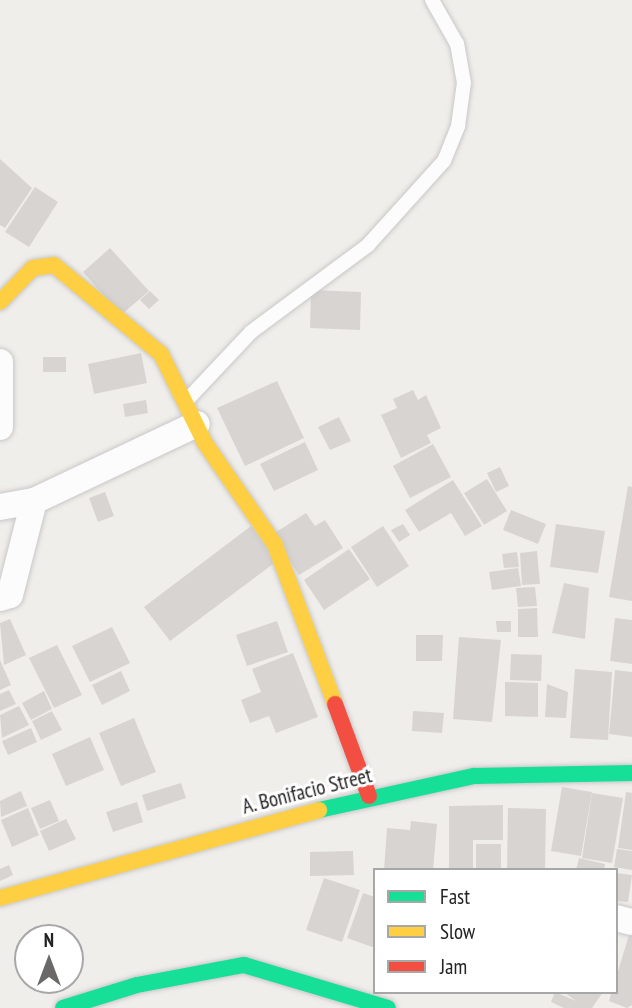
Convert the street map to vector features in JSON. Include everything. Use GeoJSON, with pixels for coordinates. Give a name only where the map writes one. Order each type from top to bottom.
{"type":"FeatureCollection","features":[{"type":"Feature","properties":{"kind":"street"},"geometry":{"type":"LineString","coordinates":[[0,302],[33,268],[54,265],[161,354],[191,412],[275,545],[369,796]]}},
{"type":"Feature","properties":{"kind":"street"},"geometry":{"type":"LineString","coordinates":[[0,362],[0,427]]}},
{"type":"Feature","properties":{"kind":"street"},"geometry":{"type":"LineString","coordinates":[[0,507],[34,501],[191,412]]}},
{"type":"Feature","properties":{"kind":"street"},"geometry":{"type":"LineString","coordinates":[[5,597],[34,501]]}},
{"type":"Feature","properties":{"kind":"street"},"geometry":{"type":"LineString","coordinates":[[0,563],[5,597]]}},
{"type":"Feature","properties":{"kind":"street","name":"A. Bonifacio Street"},"geometry":{"type":"LineString","coordinates":[[0,898],[369,796],[474,776],[632,773]]}},
{"type":"Feature","properties":{"kind":"street"},"geometry":{"type":"LineString","coordinates":[[63,1008],[137,985],[244,965],[289,974],[387,1008]]}},
{"type":"Feature","properties":{"kind":"lane"},"geometry":{"type":"LineString","coordinates":[[191,412],[251,332],[368,245],[444,161],[458,126],[464,83],[457,44],[432,0]]}},
{"type":"Feature","properties":{"kind":"building"},"geometry":{"type":"Polygon","coordinates":[[[0,159],[32,188],[5,228],[0,225],[0,159]]]}},
{"type":"Feature","properties":{"kind":"building"},"geometry":{"type":"Polygon","coordinates":[[[35,187],[58,202],[29,247],[5,232],[35,187]]]}},
{"type":"Feature","properties":{"kind":"building"},"geometry":{"type":"Polygon","coordinates":[[[110,248],[149,291],[121,315],[83,272],[110,248]]]}},
{"type":"Feature","properties":{"kind":"building"},"geometry":{"type":"Polygon","coordinates":[[[311,290],[361,292],[360,330],[310,328],[311,290]]]}},
{"type":"Feature","properties":{"kind":"building"},"geometry":{"type":"Polygon","coordinates":[[[150,291],[159,300],[149,309],[140,300],[150,291]]]}},
{"type":"Feature","properties":{"kind":"building"},"geometry":{"type":"Polygon","coordinates":[[[141,353],[147,383],[94,394],[88,364],[141,353]]]}},
{"type":"Feature","properties":{"kind":"building"},"geometry":{"type":"Polygon","coordinates":[[[43,357],[66,357],[66,372],[43,372],[43,357]]]}},
{"type":"Feature","properties":{"kind":"building"},"geometry":{"type":"Polygon","coordinates":[[[277,381],[304,438],[245,466],[217,408],[277,381]]]}},
{"type":"Feature","properties":{"kind":"building"},"geometry":{"type":"Polygon","coordinates":[[[413,390],[418,400],[426,395],[441,428],[427,435],[431,443],[401,458],[381,415],[397,408],[393,399],[413,390]]]}},
{"type":"Feature","properties":{"kind":"building"},"geometry":{"type":"Polygon","coordinates":[[[146,400],[148,413],[125,417],[123,404],[146,400]]]}},
{"type":"Feature","properties":{"kind":"building"},"geometry":{"type":"Polygon","coordinates":[[[339,417],[351,441],[330,450],[318,427],[339,417]]]}},
{"type":"Feature","properties":{"kind":"building"},"geometry":{"type":"Polygon","coordinates":[[[305,442],[318,470],[274,491],[260,464],[305,442]]]}},
{"type":"Feature","properties":{"kind":"building"},"geometry":{"type":"Polygon","coordinates":[[[433,444],[451,477],[410,498],[393,466],[433,444]]]}},
{"type":"Feature","properties":{"kind":"building"},"geometry":{"type":"Polygon","coordinates":[[[500,467],[509,486],[496,492],[487,473],[500,467]]]}},
{"type":"Feature","properties":{"kind":"building"},"geometry":{"type":"Polygon","coordinates":[[[487,479],[507,511],[484,525],[464,493],[487,479]]]}},
{"type":"Feature","properties":{"kind":"building"},"geometry":{"type":"Polygon","coordinates":[[[453,480],[482,526],[465,536],[451,513],[419,532],[405,510],[453,480]]]}},
{"type":"Feature","properties":{"kind":"building"},"geometry":{"type":"Polygon","coordinates":[[[628,486],[632,487],[632,601],[609,597],[628,486]]]}},
{"type":"Feature","properties":{"kind":"building"},"geometry":{"type":"Polygon","coordinates":[[[105,492],[114,516],[98,522],[89,498],[105,492]]]}},
{"type":"Feature","properties":{"kind":"building"},"geometry":{"type":"Polygon","coordinates":[[[511,510],[546,524],[538,544],[503,530],[511,510]]]}},
{"type":"Feature","properties":{"kind":"building"},"geometry":{"type":"Polygon","coordinates":[[[306,513],[315,526],[325,520],[343,548],[299,575],[273,534],[306,513]]]}},
{"type":"Feature","properties":{"kind":"building"},"geometry":{"type":"Polygon","coordinates":[[[403,524],[410,535],[399,542],[391,530],[403,524]]]}},
{"type":"Feature","properties":{"kind":"building"},"geometry":{"type":"Polygon","coordinates":[[[556,524],[605,531],[598,573],[550,567],[556,524]]]}},
{"type":"Feature","properties":{"kind":"building"},"geometry":{"type":"Polygon","coordinates":[[[251,526],[277,561],[170,641],[144,607],[251,526]]]}},
{"type":"Feature","properties":{"kind":"building"},"geometry":{"type":"Polygon","coordinates":[[[383,526],[409,566],[377,587],[351,547],[383,526]]]}},
{"type":"Feature","properties":{"kind":"building"},"geometry":{"type":"Polygon","coordinates":[[[349,549],[370,579],[324,610],[304,580],[349,549]]]}},
{"type":"Feature","properties":{"kind":"building"},"geometry":{"type":"Polygon","coordinates":[[[537,551],[540,584],[522,585],[520,553],[537,551]]]}},
{"type":"Feature","properties":{"kind":"building"},"geometry":{"type":"Polygon","coordinates":[[[517,552],[519,567],[504,568],[502,554],[517,552]]]}},
{"type":"Feature","properties":{"kind":"building"},"geometry":{"type":"Polygon","coordinates":[[[518,568],[521,586],[492,590],[489,572],[518,568]]]}},
{"type":"Feature","properties":{"kind":"building"},"geometry":{"type":"Polygon","coordinates":[[[564,583],[589,588],[585,639],[552,633],[564,583]]]}},
{"type":"Feature","properties":{"kind":"building"},"geometry":{"type":"Polygon","coordinates":[[[535,587],[537,606],[518,607],[516,588],[535,587]]]}},
{"type":"Feature","properties":{"kind":"building"},"geometry":{"type":"Polygon","coordinates":[[[537,608],[538,637],[518,637],[518,609],[537,608]]]}},
{"type":"Feature","properties":{"kind":"building"},"geometry":{"type":"Polygon","coordinates":[[[615,618],[632,620],[632,664],[610,661],[615,618]]]}},
{"type":"Feature","properties":{"kind":"building"},"geometry":{"type":"Polygon","coordinates":[[[10,619],[26,655],[4,665],[0,623],[10,619]]]}},
{"type":"Feature","properties":{"kind":"building"},"geometry":{"type":"Polygon","coordinates":[[[277,621],[288,652],[247,666],[236,635],[277,621]]]}},
{"type":"Feature","properties":{"kind":"building"},"geometry":{"type":"Polygon","coordinates":[[[496,621],[511,621],[511,632],[497,632],[496,621]]]}},
{"type":"Feature","properties":{"kind":"building"},"geometry":{"type":"Polygon","coordinates":[[[112,627],[130,663],[90,682],[72,646],[112,627]]]}},
{"type":"Feature","properties":{"kind":"building"},"geometry":{"type":"Polygon","coordinates":[[[416,635],[443,635],[442,661],[416,661],[416,635]]]}},
{"type":"Feature","properties":{"kind":"building"},"geometry":{"type":"Polygon","coordinates":[[[459,637],[501,640],[492,722],[453,719],[459,637]]]}},
{"type":"Feature","properties":{"kind":"building"},"geometry":{"type":"Polygon","coordinates":[[[57,645],[82,695],[54,708],[29,658],[57,645]]]}},
{"type":"Feature","properties":{"kind":"building"},"geometry":{"type":"Polygon","coordinates":[[[293,653],[318,717],[276,733],[269,716],[250,723],[241,700],[261,692],[252,669],[293,653]]]}},
{"type":"Feature","properties":{"kind":"building"},"geometry":{"type":"Polygon","coordinates":[[[511,654],[542,655],[541,681],[510,680],[511,654]]]}},
{"type":"Feature","properties":{"kind":"building"},"geometry":{"type":"Polygon","coordinates":[[[0,660],[11,685],[0,690],[0,660]]]}},
{"type":"Feature","properties":{"kind":"building"},"geometry":{"type":"Polygon","coordinates":[[[575,669],[612,672],[608,740],[570,738],[575,669]]]}},
{"type":"Feature","properties":{"kind":"building"},"geometry":{"type":"Polygon","coordinates":[[[615,670],[632,672],[632,737],[609,734],[615,670]]]}},
{"type":"Feature","properties":{"kind":"building"},"geometry":{"type":"Polygon","coordinates":[[[121,671],[130,691],[102,705],[92,685],[121,671]]]}},
{"type":"Feature","properties":{"kind":"building"},"geometry":{"type":"Polygon","coordinates":[[[505,682],[538,683],[538,717],[505,716],[505,682]]]}},
{"type":"Feature","properties":{"kind":"building"},"geometry":{"type":"Polygon","coordinates":[[[547,684],[568,692],[566,718],[545,717],[547,684]]]}},
{"type":"Feature","properties":{"kind":"building"},"geometry":{"type":"Polygon","coordinates":[[[9,690],[16,704],[0,711],[0,694],[9,690]]]}},
{"type":"Feature","properties":{"kind":"building"},"geometry":{"type":"Polygon","coordinates":[[[44,691],[52,709],[31,720],[22,703],[44,691]]]}},
{"type":"Feature","properties":{"kind":"building"},"geometry":{"type":"Polygon","coordinates":[[[19,706],[29,725],[2,738],[0,715],[19,706]]]}},
{"type":"Feature","properties":{"kind":"building"},"geometry":{"type":"Polygon","coordinates":[[[52,711],[62,730],[41,740],[32,721],[52,711]]]}},
{"type":"Feature","properties":{"kind":"building"},"geometry":{"type":"Polygon","coordinates":[[[413,711],[444,713],[442,733],[412,731],[413,711]]]}},
{"type":"Feature","properties":{"kind":"building"},"geometry":{"type":"Polygon","coordinates":[[[134,718],[156,772],[121,786],[99,733],[134,718]]]}},
{"type":"Feature","properties":{"kind":"building"},"geometry":{"type":"Polygon","coordinates":[[[31,728],[37,742],[8,755],[2,741],[31,728]]]}},
{"type":"Feature","properties":{"kind":"building"},"geometry":{"type":"Polygon","coordinates":[[[90,737],[104,770],[66,786],[52,754],[90,737]]]}},
{"type":"Feature","properties":{"kind":"building"},"geometry":{"type":"Polygon","coordinates":[[[181,783],[186,798],[147,811],[142,795],[181,783]]]}},
{"type":"Feature","properties":{"kind":"building"},"geometry":{"type":"Polygon","coordinates":[[[562,787],[592,792],[581,856],[551,851],[562,787]]]}},
{"type":"Feature","properties":{"kind":"building"},"geometry":{"type":"Polygon","coordinates":[[[21,791],[27,806],[1,817],[0,801],[21,791]]]}},
{"type":"Feature","properties":{"kind":"building"},"geometry":{"type":"Polygon","coordinates":[[[626,792],[632,793],[632,850],[618,848],[626,792]]]}},
{"type":"Feature","properties":{"kind":"building"},"geometry":{"type":"Polygon","coordinates":[[[592,793],[623,798],[612,863],[582,858],[592,793]]]}},
{"type":"Feature","properties":{"kind":"building"},"geometry":{"type":"Polygon","coordinates":[[[50,800],[59,821],[40,829],[31,808],[50,800]]]}},
{"type":"Feature","properties":{"kind":"building"},"geometry":{"type":"Polygon","coordinates":[[[137,802],[143,822],[113,832],[106,812],[137,802]]]}},
{"type":"Feature","properties":{"kind":"building"},"geometry":{"type":"Polygon","coordinates":[[[503,805],[503,840],[473,840],[473,868],[449,868],[449,806],[503,805]]]}},
{"type":"Feature","properties":{"kind":"building"},"geometry":{"type":"Polygon","coordinates":[[[28,808],[39,835],[12,847],[1,820],[28,808]]]}},
{"type":"Feature","properties":{"kind":"building"},"geometry":{"type":"Polygon","coordinates":[[[508,808],[546,809],[545,868],[507,868],[508,808]]]}},
{"type":"Feature","properties":{"kind":"building"},"geometry":{"type":"Polygon","coordinates":[[[66,819],[76,839],[49,851],[40,831],[66,819]]]}},
{"type":"Feature","properties":{"kind":"building"},"geometry":{"type":"Polygon","coordinates":[[[411,821],[437,824],[433,868],[384,868],[387,828],[410,830],[411,821]]]}},
{"type":"Feature","properties":{"kind":"building"},"geometry":{"type":"Polygon","coordinates":[[[476,844],[501,844],[501,868],[476,868],[476,844]]]}},
{"type":"Feature","properties":{"kind":"building"},"geometry":{"type":"Polygon","coordinates":[[[617,849],[632,851],[632,870],[614,867],[617,849]]]}},
{"type":"Feature","properties":{"kind":"building"},"geometry":{"type":"Polygon","coordinates":[[[353,851],[354,875],[310,876],[310,852],[353,851]]]}},
{"type":"Feature","properties":{"kind":"building"},"geometry":{"type":"Polygon","coordinates":[[[579,858],[605,864],[604,868],[576,868],[579,858]]]}},
{"type":"Feature","properties":{"kind":"building"},"geometry":{"type":"Polygon","coordinates":[[[9,865],[13,875],[0,881],[0,869],[9,865]]]}},
{"type":"Feature","properties":{"kind":"building"},"geometry":{"type":"Polygon","coordinates":[[[618,873],[632,875],[628,902],[618,901],[618,873]]]}},
{"type":"Feature","properties":{"kind":"building"},"geometry":{"type":"Polygon","coordinates":[[[324,878],[360,890],[342,942],[306,930],[324,878]]]}},
{"type":"Feature","properties":{"kind":"building"},"geometry":{"type":"Polygon","coordinates":[[[363,893],[373,896],[373,947],[347,938],[363,893]]]}},
{"type":"Feature","properties":{"kind":"building"},"geometry":{"type":"Polygon","coordinates":[[[632,925],[632,1005],[627,1008],[609,1001],[611,994],[618,994],[618,971],[632,925]]]}},
{"type":"Feature","properties":{"kind":"building"},"geometry":{"type":"Polygon","coordinates":[[[554,994],[576,1001],[567,994],[602,994],[592,1008],[564,1008],[551,1002],[554,994]]]}},
{"type":"Feature","properties":{"kind":"traffic: fast"},"geometry":{"type":"LineString","coordinates":[[319,810],[474,776],[632,773]]}},
{"type":"Feature","properties":{"kind":"traffic: fast"},"geometry":{"type":"LineString","coordinates":[[63,1008],[137,985],[244,965],[388,1008]]}},
{"type":"Feature","properties":{"kind":"traffic: slow"},"geometry":{"type":"LineString","coordinates":[[0,302],[33,268],[54,265],[161,354],[205,443],[275,545],[335,704]]}},
{"type":"Feature","properties":{"kind":"traffic: slow"},"geometry":{"type":"LineString","coordinates":[[0,898],[319,810]]}},
{"type":"Feature","properties":{"kind":"traffic: jam"},"geometry":{"type":"LineString","coordinates":[[335,704],[369,796]]}}]}
